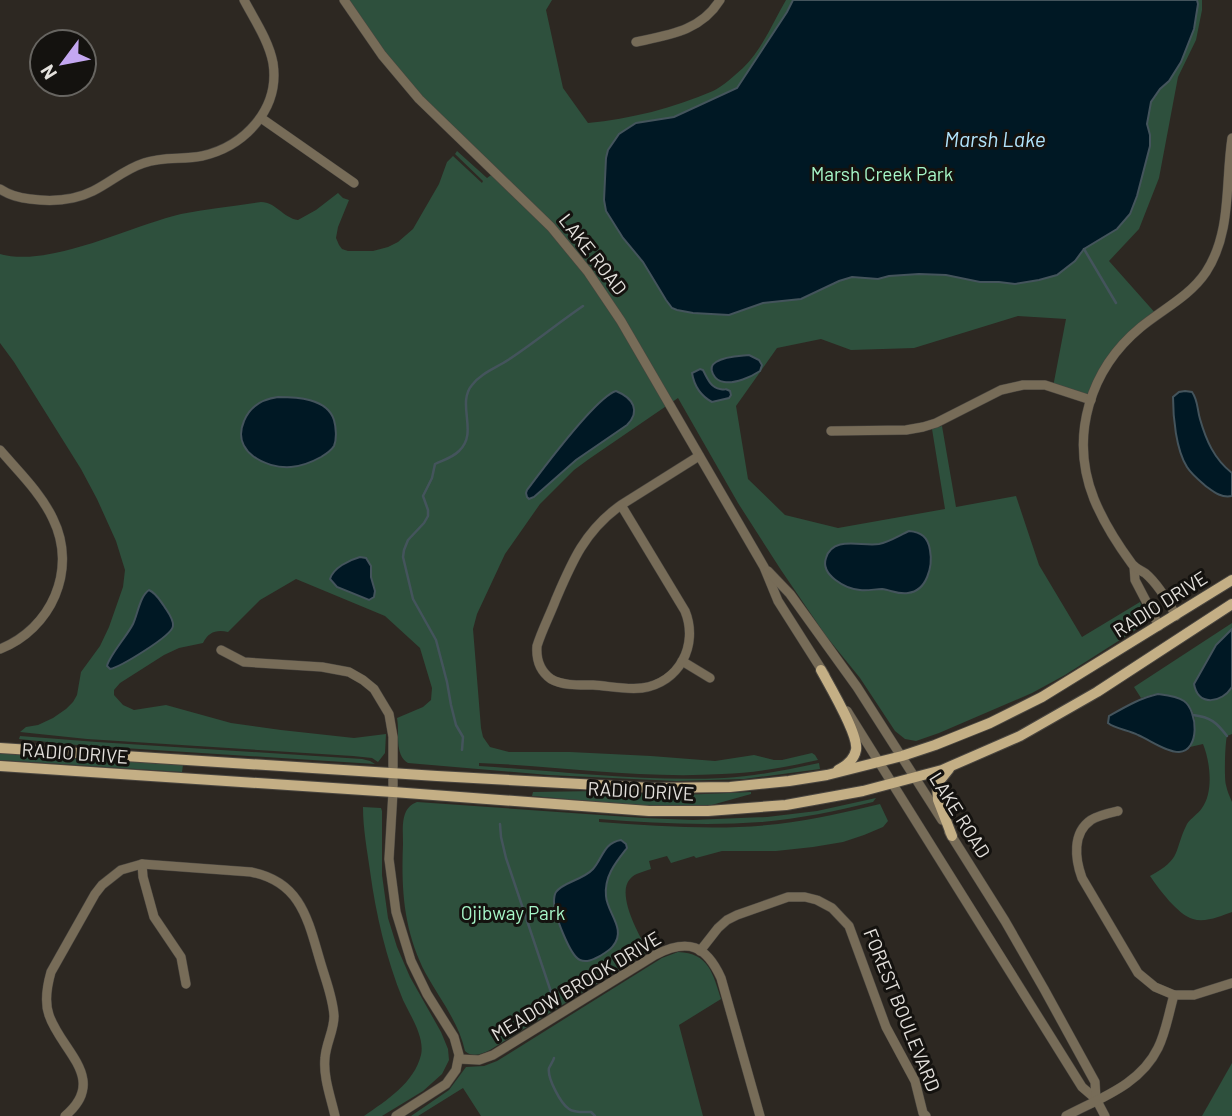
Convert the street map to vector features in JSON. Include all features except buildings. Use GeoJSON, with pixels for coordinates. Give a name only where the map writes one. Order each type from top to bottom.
{"type":"FeatureCollection","features":[{"type":"Feature","properties":{"kind":"main road","name":"RADIO DRIVE"},"geometry":{"type":"LineString","coordinates":[[0,747],[393,774],[682,789],[750,786],[827,775],[880,763],[972,731],[1025,706],[1232,580]]}},
{"type":"Feature","properties":{"kind":"main road","name":"RADIO DRIVE"},"geometry":{"type":"LineString","coordinates":[[0,766],[689,812],[786,805],[825,799],[942,769],[1020,736],[1086,698],[1232,604]]}},
{"type":"Feature","properties":{"kind":"main road"},"geometry":{"type":"LineString","coordinates":[[821,670],[852,730],[856,744],[855,753],[849,762],[827,775]]}},
{"type":"Feature","properties":{"kind":"main road"},"geometry":{"type":"LineString","coordinates":[[952,836],[938,800],[937,784],[953,765]]}},
{"type":"Feature","properties":{"kind":"street"},"geometry":{"type":"LineString","coordinates":[[0,189],[34,200],[71,199],[93,191],[135,166],[153,160],[203,156],[226,148],[248,132],[261,118],[273,90],[272,61],[268,47],[244,0]]}},
{"type":"Feature","properties":{"kind":"street","name":"LAKE ROAD"},"geometry":{"type":"LineString","coordinates":[[344,0],[382,55],[419,99],[532,207],[588,272],[621,321],[764,567],[778,601],[1082,1087],[1097,1100]]}},
{"type":"Feature","properties":{"kind":"street"},"geometry":{"type":"LineString","coordinates":[[636,42],[690,28],[709,15],[720,0]]}},
{"type":"Feature","properties":{"kind":"street"},"geometry":{"type":"LineString","coordinates":[[261,118],[354,183]]}},
{"type":"Feature","properties":{"kind":"street"},"geometry":{"type":"LineString","coordinates":[[1176,616],[1155,584],[1134,566],[1102,517],[1089,484],[1085,465],[1083,447],[1086,414],[1097,382],[1116,351],[1141,327],[1193,288],[1211,264],[1223,235],[1226,218],[1232,138]]}},
{"type":"Feature","properties":{"kind":"street"},"geometry":{"type":"LineString","coordinates":[[831,431],[906,430],[923,427],[1001,390],[1023,385],[1045,386],[1091,400]]}},
{"type":"Feature","properties":{"kind":"street"},"geometry":{"type":"LineString","coordinates":[[0,450],[47,508],[55,522],[63,557],[57,591],[49,610],[38,625],[23,637],[0,649]]}},
{"type":"Feature","properties":{"kind":"street"},"geometry":{"type":"LineString","coordinates":[[621,505],[687,616],[690,628],[688,649],[673,673],[649,686],[635,688],[561,683],[548,676],[539,665],[538,641],[574,559],[593,530],[621,505],[699,456]]}},
{"type":"Feature","properties":{"kind":"street"},"geometry":{"type":"LineString","coordinates":[[1134,566],[1135,580],[1159,626]]}},
{"type":"Feature","properties":{"kind":"street","name":"LAKE ROAD"},"geometry":{"type":"LineString","coordinates":[[764,567],[790,594],[915,776],[1044,989],[1095,1082],[1097,1100],[1105,1116]]}},
{"type":"Feature","properties":{"kind":"street"},"geometry":{"type":"LineString","coordinates":[[220,650],[244,662],[334,668],[349,673],[363,680],[377,693],[389,714],[393,737],[389,859],[399,926],[418,977],[454,1038],[459,1059],[455,1073],[446,1084],[397,1116]]}},
{"type":"Feature","properties":{"kind":"street"},"geometry":{"type":"LineString","coordinates":[[682,662],[710,678]]}},
{"type":"Feature","properties":{"kind":"street"},"geometry":{"type":"LineString","coordinates":[[1118,811],[1091,820],[1084,827],[1079,837],[1076,859],[1082,878],[1139,973],[1155,987],[1174,995],[1194,995],[1232,984]]}},
{"type":"Feature","properties":{"kind":"street"},"geometry":{"type":"LineString","coordinates":[[142,864],[154,917],[181,957],[186,984]]}},
{"type":"Feature","properties":{"kind":"street"},"geometry":{"type":"LineString","coordinates":[[65,1116],[74,1108],[83,1091],[83,1074],[48,1013],[46,993],[51,972],[102,885],[121,870],[142,864],[262,874],[282,884],[298,900],[307,918],[332,1003],[334,1022],[324,1064],[335,1116]]}},
{"type":"Feature","properties":{"kind":"street","name":"FOREST BOULEVARD"},"geometry":{"type":"LineString","coordinates":[[700,951],[727,920],[788,897],[817,900],[832,908],[849,926],[880,1013],[915,1081],[926,1116]]}},
{"type":"Feature","properties":{"kind":"street","name":"MEADOW BROOK DRIVE"},"geometry":{"type":"LineString","coordinates":[[459,1059],[480,1060],[495,1054],[666,950],[677,946],[700,951]]}},
{"type":"Feature","properties":{"kind":"street"},"geometry":{"type":"LineString","coordinates":[[700,951],[713,962],[721,978],[760,1116]]}},
{"type":"Feature","properties":{"kind":"street"},"geometry":{"type":"LineString","coordinates":[[1066,1116],[1122,1088],[1149,1064],[1164,1032],[1174,995]]}},
{"type":"Feature","properties":{"kind":"green space","name":"Marsh Creek Park"},"geometry":{"type":"Polygon","coordinates":[[[344,0],[552,0],[546,10],[563,88],[588,123],[652,112],[717,89],[750,61],[786,0],[1202,0],[1196,40],[1178,77],[1159,178],[1139,229],[1109,261],[1157,315],[1116,351],[1091,400],[1053,387],[1066,319],[1018,316],[914,348],[851,350],[821,339],[777,348],[736,406],[748,479],[785,515],[838,528],[945,509],[932,429],[942,426],[956,507],[1016,496],[1039,565],[1082,637],[1140,602],[1144,614],[1140,625],[1065,675],[1032,693],[939,733],[916,741],[905,739],[895,731],[781,570],[738,503],[678,398],[574,470],[540,504],[505,554],[477,614],[473,629],[483,737],[490,747],[509,752],[570,752],[715,761],[754,755],[782,760],[812,753],[818,760],[758,771],[691,775],[630,774],[479,763],[479,766],[693,779],[748,776],[819,763],[820,769],[744,779],[676,781],[549,775],[408,763],[399,749],[397,718],[423,707],[431,700],[432,688],[420,648],[385,616],[296,579],[260,600],[228,632],[213,632],[203,643],[179,648],[164,655],[120,683],[114,690],[114,695],[123,705],[134,710],[166,705],[231,723],[281,730],[354,738],[386,734],[385,753],[378,762],[372,758],[353,756],[87,739],[20,732],[26,727],[53,718],[73,702],[81,672],[100,646],[109,627],[123,587],[125,570],[116,541],[81,469],[0,343],[0,254],[20,257],[66,251],[181,214],[261,202],[298,220],[338,193],[349,200],[338,227],[336,238],[339,245],[348,251],[373,251],[398,242],[413,229],[439,184],[447,162],[453,156],[482,183],[455,154],[457,151],[487,178],[494,173],[419,99],[344,0]]]}},
{"type":"Feature","properties":{"kind":"green space"},"geometry":{"type":"Polygon","coordinates":[[[1232,623],[1232,734],[1227,736],[1225,781],[1232,802],[1232,912],[1198,920],[1187,917],[1175,907],[1150,876],[1173,859],[1187,824],[1206,801],[1210,776],[1205,751],[1203,744],[1190,747],[1195,724],[1188,705],[1174,697],[1161,694],[1141,698],[1134,687],[1232,623]]]}},
{"type":"Feature","properties":{"kind":"green space"},"geometry":{"type":"Polygon","coordinates":[[[20,736],[362,759],[375,764],[77,745],[19,739],[20,736]]]}},
{"type":"Feature","properties":{"kind":"green space"},"geometry":{"type":"Polygon","coordinates":[[[0,753],[183,765],[182,772],[0,760],[0,753]]]}},
{"type":"Feature","properties":{"kind":"green space"},"geometry":{"type":"Polygon","coordinates":[[[599,791],[681,795],[751,794],[708,806],[637,805],[532,796],[533,792],[599,791]]]}},
{"type":"Feature","properties":{"kind":"green space","name":"Ojibway Park"},"geometry":{"type":"Polygon","coordinates":[[[876,798],[873,802],[831,811],[761,822],[680,824],[599,819],[599,822],[666,826],[756,826],[829,816],[880,804],[888,821],[883,827],[843,842],[776,851],[722,851],[671,863],[667,856],[649,861],[651,869],[632,877],[626,886],[627,904],[647,949],[646,953],[480,1054],[474,1055],[465,1051],[454,1021],[426,974],[413,943],[404,895],[403,825],[408,809],[417,802],[693,820],[767,817],[817,811],[876,798]]]}},
{"type":"Feature","properties":{"kind":"green space"},"geometry":{"type":"Polygon","coordinates":[[[363,807],[381,808],[382,875],[388,918],[410,977],[441,1032],[449,1060],[442,1074],[423,1091],[382,1116],[364,1116],[406,1082],[417,1065],[422,1048],[382,936],[372,887],[363,807]]]}},
{"type":"Feature","properties":{"kind":"green space"},"geometry":{"type":"Polygon","coordinates":[[[678,952],[697,956],[703,961],[712,973],[721,999],[679,1025],[703,1116],[481,1116],[463,1088],[418,1116],[411,1116],[449,1090],[466,1067],[484,1066],[497,1061],[662,958],[678,952]]]}},
{"type":"Feature","properties":{"kind":"green space"},"geometry":{"type":"Polygon","coordinates":[[[1232,1063],[1232,1116],[1202,1116],[1232,1063]]]}},
{"type":"Feature","properties":{"kind":"water","name":"Marsh Lake"},"geometry":{"type":"Polygon","coordinates":[[[793,0],[1197,0],[1198,4],[1194,29],[1181,62],[1151,102],[1147,124],[1150,146],[1130,214],[1117,229],[1084,249],[1075,261],[1057,275],[1015,284],[980,282],[946,275],[919,274],[878,279],[852,277],[801,299],[763,303],[729,315],[677,310],[666,300],[643,262],[606,211],[604,200],[608,150],[619,134],[636,123],[674,117],[737,88],[793,0]]]}},
{"type":"Feature","properties":{"kind":"water"},"geometry":{"type":"Polygon","coordinates":[[[749,355],[759,360],[762,365],[760,371],[752,376],[728,382],[721,381],[713,374],[713,365],[720,360],[749,355]]]}},
{"type":"Feature","properties":{"kind":"water"},"geometry":{"type":"Polygon","coordinates":[[[700,369],[714,387],[730,391],[729,398],[712,402],[705,397],[696,386],[692,373],[700,369]]]}},
{"type":"Feature","properties":{"kind":"water"},"geometry":{"type":"Polygon","coordinates":[[[616,391],[627,397],[633,405],[634,415],[627,425],[576,460],[529,499],[527,490],[556,451],[596,406],[616,391]]]}},
{"type":"Feature","properties":{"kind":"water"},"geometry":{"type":"Polygon","coordinates":[[[1185,391],[1194,395],[1208,442],[1220,462],[1232,473],[1232,496],[1222,496],[1210,489],[1191,473],[1183,460],[1176,433],[1173,397],[1185,391]]]}},
{"type":"Feature","properties":{"kind":"water"},"geometry":{"type":"Polygon","coordinates":[[[278,397],[310,400],[325,407],[330,413],[334,420],[336,440],[325,455],[303,465],[281,467],[261,461],[246,449],[241,432],[250,411],[267,399],[278,397]]]}},
{"type":"Feature","properties":{"kind":"water"},"geometry":{"type":"Polygon","coordinates":[[[909,531],[926,539],[931,556],[927,577],[915,591],[901,593],[882,589],[854,589],[836,580],[827,570],[826,558],[830,551],[841,544],[879,544],[909,531]]]}},
{"type":"Feature","properties":{"kind":"water"},"geometry":{"type":"Polygon","coordinates":[[[360,557],[366,558],[371,566],[375,591],[374,597],[369,600],[337,587],[330,579],[346,562],[360,557]]]}},
{"type":"Feature","properties":{"kind":"water"},"geometry":{"type":"Polygon","coordinates":[[[149,590],[164,606],[173,626],[164,637],[110,669],[108,662],[133,624],[141,600],[149,590]]]}},
{"type":"Feature","properties":{"kind":"water"},"geometry":{"type":"Polygon","coordinates":[[[1232,629],[1232,687],[1222,697],[1205,699],[1196,691],[1194,684],[1216,645],[1232,629]]]}},
{"type":"Feature","properties":{"kind":"water"},"geometry":{"type":"Polygon","coordinates":[[[1158,694],[1178,698],[1189,706],[1195,730],[1191,745],[1186,750],[1169,750],[1108,723],[1109,716],[1139,700],[1158,694]]]}},
{"type":"Feature","properties":{"kind":"water"},"geometry":{"type":"Polygon","coordinates":[[[621,840],[627,848],[612,870],[606,889],[607,902],[617,927],[617,940],[600,956],[583,961],[576,957],[567,943],[555,908],[555,894],[563,886],[589,873],[610,844],[621,840]]]}},
{"type":"Feature","properties":{"kind":"waterway"},"geometry":{"type":"LineString","coordinates":[[1084,249],[1116,303]]}},
{"type":"Feature","properties":{"kind":"waterway"},"geometry":{"type":"LineString","coordinates":[[462,750],[463,737],[456,725],[436,640],[413,599],[403,557],[404,550],[408,540],[428,516],[423,496],[432,478],[435,464],[453,455],[465,444],[468,427],[466,401],[472,385],[583,306]]}},
{"type":"Feature","properties":{"kind":"waterway"},"geometry":{"type":"LineString","coordinates":[[1193,715],[1213,721],[1227,736]]}},
{"type":"Feature","properties":{"kind":"waterway"},"geometry":{"type":"LineString","coordinates":[[500,824],[506,858],[551,992]]}},
{"type":"Feature","properties":{"kind":"waterway"},"geometry":{"type":"LineString","coordinates":[[554,1058],[549,1072],[562,1102],[571,1110],[591,1112],[595,1116]]}}]}
